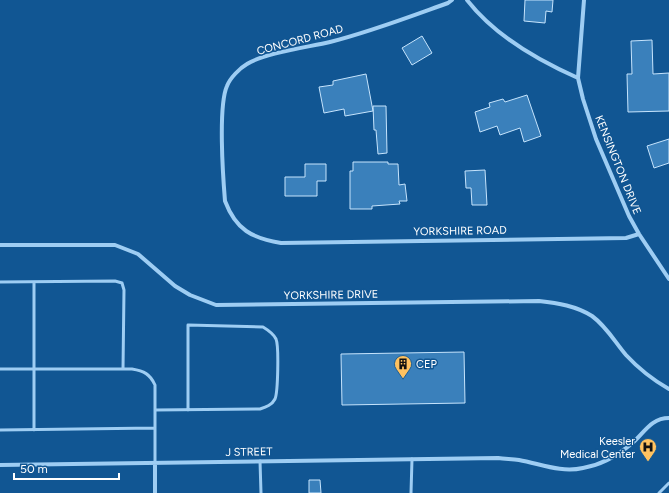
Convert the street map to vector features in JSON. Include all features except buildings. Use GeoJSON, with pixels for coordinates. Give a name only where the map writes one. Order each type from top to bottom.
{"type":"FeatureCollection","features":[{"type":"Feature","properties":{"kind":"street","name":"CONCORD ROAD"},"geometry":{"type":"LineString","coordinates":[[282,243],[258,239],[247,232],[238,225],[229,212],[225,201],[222,115],[223,98],[227,85],[248,63],[373,29],[448,3],[452,0]]}},
{"type":"Feature","properties":{"kind":"street"},"geometry":{"type":"LineString","coordinates":[[467,0],[479,15],[518,46],[545,64],[578,78]]}},
{"type":"Feature","properties":{"kind":"street","name":"KENSINGTON DRIVE"},"geometry":{"type":"LineString","coordinates":[[584,0],[578,78],[596,139],[638,234],[669,279]]}},
{"type":"Feature","properties":{"kind":"street","name":"YORKSHIRE ROAD"},"geometry":{"type":"LineString","coordinates":[[282,243],[626,238],[638,234]]}},
{"type":"Feature","properties":{"kind":"street","name":"YORKSHIRE DRIVE"},"geometry":{"type":"LineString","coordinates":[[0,245],[115,245],[138,254],[175,286],[190,295],[216,305],[539,301],[566,305],[592,317],[607,330],[627,356],[651,378],[669,389]]}},
{"type":"Feature","properties":{"kind":"street","name":"J STREET"},"geometry":{"type":"LineString","coordinates":[[0,465],[498,458],[519,460],[543,467],[568,469],[583,468],[616,456],[630,445],[653,421],[661,418],[669,418]]}},
{"type":"Feature","properties":{"kind":"street"},"geometry":{"type":"LineString","coordinates":[[155,463],[156,493]]}},
{"type":"Feature","properties":{"kind":"lane"},"geometry":{"type":"LineString","coordinates":[[0,282],[115,281],[122,283],[124,290],[124,369]]}},
{"type":"Feature","properties":{"kind":"lane"},"geometry":{"type":"LineString","coordinates":[[34,282],[34,430]]}},
{"type":"Feature","properties":{"kind":"lane"},"geometry":{"type":"LineString","coordinates":[[155,410],[188,410],[260,409],[271,405],[278,388],[277,340],[262,326],[188,325],[188,410]]}},
{"type":"Feature","properties":{"kind":"lane"},"geometry":{"type":"LineString","coordinates":[[0,369],[142,370],[151,377],[155,385],[155,463]]}},
{"type":"Feature","properties":{"kind":"lane"},"geometry":{"type":"LineString","coordinates":[[0,430],[155,428]]}},
{"type":"Feature","properties":{"kind":"lane"},"geometry":{"type":"LineString","coordinates":[[411,493],[412,460]]}},
{"type":"Feature","properties":{"kind":"lane"},"geometry":{"type":"LineString","coordinates":[[260,461],[261,493]]}},
{"type":"Feature","properties":{"kind":"lane"},"geometry":{"type":"LineString","coordinates":[[660,493],[669,482]]}},
{"type":"Feature","properties":{"kind":"place","name":"CEP"},"geometry":{"type":"Point","coordinates":[403,379]}},
{"type":"Feature","properties":{"kind":"place","name":"Keesler Medical Center"},"geometry":{"type":"Point","coordinates":[648,462]}}]}
